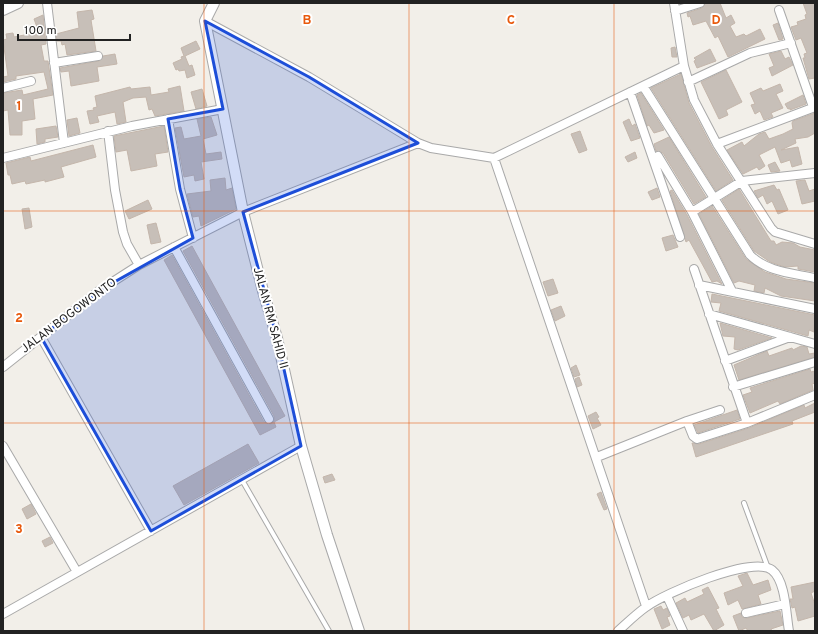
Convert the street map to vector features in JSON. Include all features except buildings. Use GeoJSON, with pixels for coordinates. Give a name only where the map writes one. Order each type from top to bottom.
{"type":"FeatureCollection","features":[{"type":"Feature","properties":{"kind":"street"},"geometry":{"type":"LineString","coordinates":[[3,10],[18,3]]}},
{"type":"Feature","properties":{"kind":"street"},"geometry":{"type":"LineString","coordinates":[[47,3],[64,143]]}},
{"type":"Feature","properties":{"kind":"street"},"geometry":{"type":"LineString","coordinates":[[214,3],[205,21],[309,77],[418,143],[431,148],[494,158],[684,66]]}},
{"type":"Feature","properties":{"kind":"street"},"geometry":{"type":"LineString","coordinates":[[700,3],[675,7],[684,66],[694,100],[717,144],[768,224],[775,232],[815,244]]}},
{"type":"Feature","properties":{"kind":"street"},"geometry":{"type":"LineString","coordinates":[[717,144],[814,107],[780,10]]}},
{"type":"Feature","properties":{"kind":"street","name":"JALAN RM SAHID II"},"geometry":{"type":"LineString","coordinates":[[205,21],[243,212],[263,291],[277,338],[301,446],[327,535],[359,631]]}},
{"type":"Feature","properties":{"kind":"street"},"geometry":{"type":"LineString","coordinates":[[688,82],[750,53],[791,43]]}},
{"type":"Feature","properties":{"kind":"street"},"geometry":{"type":"LineString","coordinates":[[54,62],[98,56]]}},
{"type":"Feature","properties":{"kind":"street"},"geometry":{"type":"LineString","coordinates":[[3,88],[31,81]]}},
{"type":"Feature","properties":{"kind":"street"},"geometry":{"type":"LineString","coordinates":[[643,86],[750,255],[755,260],[772,269],[815,278]]}},
{"type":"Feature","properties":{"kind":"street"},"geometry":{"type":"LineString","coordinates":[[630,92],[680,237]]}},
{"type":"Feature","properties":{"kind":"street"},"geometry":{"type":"LineString","coordinates":[[3,158],[108,132],[223,109]]}},
{"type":"Feature","properties":{"kind":"street"},"geometry":{"type":"LineString","coordinates":[[168,120],[180,189],[193,238]]}},
{"type":"Feature","properties":{"kind":"street"},"geometry":{"type":"LineString","coordinates":[[108,132],[115,190],[124,232],[127,244],[139,265]]}},
{"type":"Feature","properties":{"kind":"street","name":"JALAN BOGOWONTO"},"geometry":{"type":"LineString","coordinates":[[3,367],[100,290],[139,265],[243,212],[418,143]]}},
{"type":"Feature","properties":{"kind":"street"},"geometry":{"type":"LineString","coordinates":[[658,156],[692,212],[732,291]]}},
{"type":"Feature","properties":{"kind":"street"},"geometry":{"type":"LineString","coordinates":[[494,158],[597,457],[646,606]]}},
{"type":"Feature","properties":{"kind":"street"},"geometry":{"type":"LineString","coordinates":[[692,212],[742,181],[815,173]]}},
{"type":"Feature","properties":{"kind":"street"},"geometry":{"type":"LineString","coordinates":[[174,247],[269,419]]}},
{"type":"Feature","properties":{"kind":"street"},"geometry":{"type":"LineString","coordinates":[[694,269],[733,387],[747,423]]}},
{"type":"Feature","properties":{"kind":"street"},"geometry":{"type":"LineString","coordinates":[[699,285],[815,308]]}},
{"type":"Feature","properties":{"kind":"street"},"geometry":{"type":"LineString","coordinates":[[709,314],[815,344]]}},
{"type":"Feature","properties":{"kind":"street"},"geometry":{"type":"LineString","coordinates":[[41,337],[151,531]]}},
{"type":"Feature","properties":{"kind":"street"},"geometry":{"type":"LineString","coordinates":[[725,362],[790,337]]}},
{"type":"Feature","properties":{"kind":"street"},"geometry":{"type":"LineString","coordinates":[[733,387],[815,362]]}},
{"type":"Feature","properties":{"kind":"street"},"geometry":{"type":"LineString","coordinates":[[687,421],[693,436],[697,439],[747,423],[815,395]]}},
{"type":"Feature","properties":{"kind":"street"},"geometry":{"type":"LineString","coordinates":[[597,457],[687,421],[720,410]]}},
{"type":"Feature","properties":{"kind":"street"},"geometry":{"type":"LineString","coordinates":[[3,446],[77,572]]}},
{"type":"Feature","properties":{"kind":"street"},"geometry":{"type":"LineString","coordinates":[[3,614],[301,446]]}},
{"type":"Feature","properties":{"kind":"street"},"geometry":{"type":"LineString","coordinates":[[618,631],[646,606],[703,580],[734,569],[748,566],[768,568],[772,570],[780,579],[789,631]]}},
{"type":"Feature","properties":{"kind":"street"},"geometry":{"type":"LineString","coordinates":[[667,596],[683,631]]}},
{"type":"Feature","properties":{"kind":"street"},"geometry":{"type":"LineString","coordinates":[[746,613],[785,604]]}},
{"type":"Feature","properties":{"kind":"lane"},"geometry":{"type":"LineString","coordinates":[[242,480],[329,631]]}},
{"type":"Feature","properties":{"kind":"lane"},"geometry":{"type":"LineString","coordinates":[[744,502],[768,568]]}},
{"type":"Feature","properties":{"kind":"highlighted area"},"geometry":{"type":"Polygon","coordinates":[[[205,21],[309,77],[418,143],[243,212],[277,338],[301,446],[151,531],[41,337],[100,290],[193,238],[180,189],[168,119],[223,109],[205,21]]]}}]}
